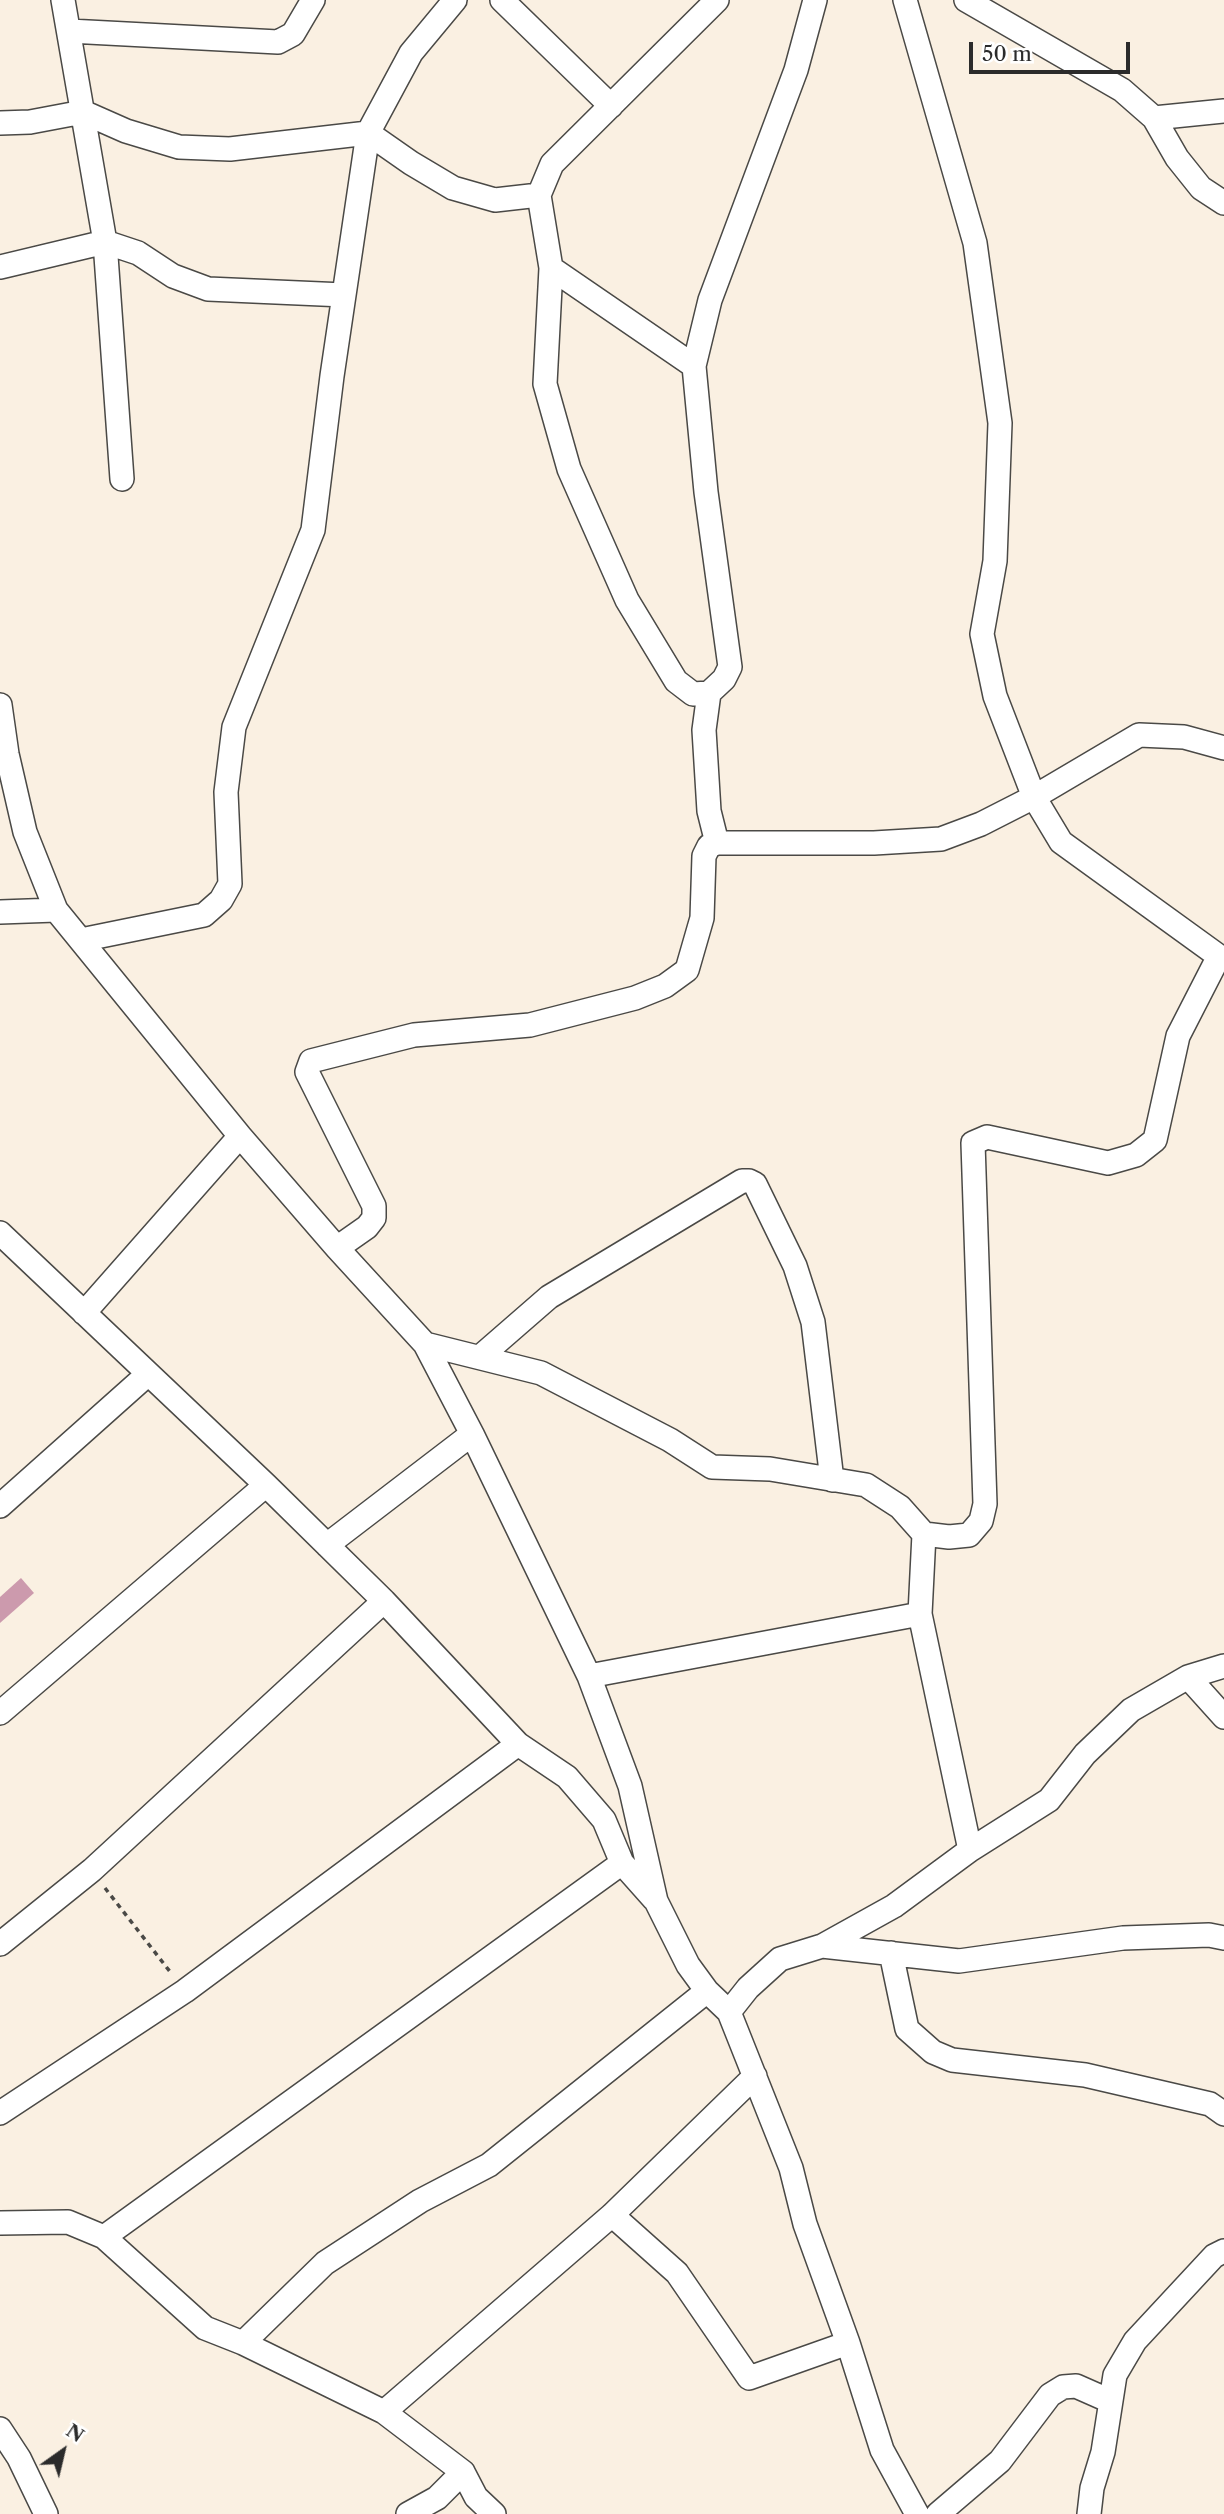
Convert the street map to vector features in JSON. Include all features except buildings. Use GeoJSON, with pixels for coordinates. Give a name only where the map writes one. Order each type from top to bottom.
{"type":"FeatureCollection","features":[{"type":"Feature","properties":{"kind":"street"},"geometry":{"type":"LineString","coordinates":[[63,0],[105,242],[122,479]]}},
{"type":"Feature","properties":{"kind":"street"},"geometry":{"type":"LineString","coordinates":[[69,31],[278,42],[293,34],[313,0]]}},
{"type":"Feature","properties":{"kind":"street"},"geometry":{"type":"LineString","coordinates":[[81,940],[204,915],[221,900],[230,884],[226,792],[234,727],[313,530],[368,133],[411,53],[455,0]]}},
{"type":"Feature","properties":{"kind":"street"},"geometry":{"type":"LineString","coordinates":[[502,0],[611,106]]}},
{"type":"Feature","properties":{"kind":"street"},"geometry":{"type":"LineString","coordinates":[[709,694],[693,694],[676,681],[627,600],[569,469],[545,384],[551,268],[539,195],[552,163],[717,0]]}},
{"type":"Feature","properties":{"kind":"street"},"geometry":{"type":"LineString","coordinates":[[717,843],[709,811],[704,730],[709,694],[724,679],[730,667],[706,492],[694,366],[710,300],[796,70],[815,0]]}},
{"type":"Feature","properties":{"kind":"street"},"geometry":{"type":"LineString","coordinates":[[425,1343],[541,1373],[670,1440],[712,1467],[770,1469],[866,1485],[900,1507],[924,1534],[949,1537],[969,1535],[981,1521],[985,1504],[973,1143],[987,1136],[1108,1163],[1136,1154],[1156,1140],[1178,1036],[1222,958],[1061,842],[1034,797],[995,696],[982,634],[995,561],[1000,423],[975,243],[905,0]]}},
{"type":"Feature","properties":{"kind":"street"},"geometry":{"type":"LineString","coordinates":[[966,0],[1122,90],[1154,118],[1177,158],[1201,188],[1224,203]]}},
{"type":"Feature","properties":{"kind":"street"},"geometry":{"type":"LineString","coordinates":[[1154,118],[1224,111]]}},
{"type":"Feature","properties":{"kind":"street"},"geometry":{"type":"LineString","coordinates":[[0,123],[30,122],[83,112],[126,131],[179,147],[230,149],[368,133],[453,188],[495,200],[539,195]]}},
{"type":"Feature","properties":{"kind":"street"},"geometry":{"type":"LineString","coordinates":[[0,267],[105,242],[138,253],[173,276],[208,289],[344,295]]}},
{"type":"Feature","properties":{"kind":"street"},"geometry":{"type":"LineString","coordinates":[[551,268],[694,366]]}},
{"type":"Feature","properties":{"kind":"street"},"geometry":{"type":"LineString","coordinates":[[0,705],[4,754],[24,832],[56,910],[240,1136],[337,1248],[425,1343],[472,1433],[590,1676],[630,1786],[656,1901],[688,1965],[707,1991],[729,2012],[791,2168],[805,2224],[848,2343],[882,2450],[917,2514]]}},
{"type":"Feature","properties":{"kind":"street"},"geometry":{"type":"LineString","coordinates":[[337,1248],[367,1227],[374,1218],[374,1206],[307,1072],[311,1061],[414,1035],[530,1026],[635,999],[665,986],[687,970],[702,918],[704,856],[709,846],[717,843],[874,843],[941,839],[981,824],[1034,797],[1139,735],[1184,737],[1224,748]]}},
{"type":"Feature","properties":{"kind":"street"},"geometry":{"type":"LineString","coordinates":[[0,912],[56,910]]}},
{"type":"Feature","properties":{"kind":"street"},"geometry":{"type":"LineString","coordinates":[[84,1313],[240,1136]]}},
{"type":"Feature","properties":{"kind":"street"},"geometry":{"type":"LineString","coordinates":[[480,1357],[549,1297],[742,1181],[749,1181],[755,1184],[795,1266],[813,1322],[832,1480]]}},
{"type":"Feature","properties":{"kind":"street"},"geometry":{"type":"LineString","coordinates":[[0,1233],[384,1601],[518,1744],[567,1777],[604,1821],[622,1863],[656,1901]]}},
{"type":"Feature","properties":{"kind":"street"},"geometry":{"type":"LineString","coordinates":[[0,1506],[148,1374]]}},
{"type":"Feature","properties":{"kind":"street"},"geometry":{"type":"LineString","coordinates":[[327,1545],[472,1433]]}},
{"type":"Feature","properties":{"kind":"street"},"geometry":{"type":"LineString","coordinates":[[0,1713],[265,1485]]}},
{"type":"Feature","properties":{"kind":"street"},"geometry":{"type":"LineString","coordinates":[[924,1534],[920,1614],[970,1850]]}},
{"type":"Feature","properties":{"kind":"street"},"geometry":{"type":"LineString","coordinates":[[0,1944],[92,1870],[384,1601]]}},
{"type":"Feature","properties":{"kind":"street"},"geometry":{"type":"LineString","coordinates":[[590,1676],[920,1614]]}},
{"type":"Feature","properties":{"kind":"street"},"geometry":{"type":"LineString","coordinates":[[729,2012],[748,1988],[780,1959],[822,1946],[894,1906],[970,1850],[1049,1800],[1085,1754],[1131,1710],[1188,1676],[1224,1666]]}},
{"type":"Feature","properties":{"kind":"street"},"geometry":{"type":"LineString","coordinates":[[1188,1676],[1224,1717]]}},
{"type":"Feature","properties":{"kind":"street"},"geometry":{"type":"LineString","coordinates":[[0,2113],[185,1991],[518,1744]]}},
{"type":"Feature","properties":{"kind":"street"},"geometry":{"type":"LineString","coordinates":[[104,2237],[622,1863]]}},
{"type":"Feature","properties":{"kind":"street"},"geometry":{"type":"LineString","coordinates":[[822,1946],[959,1961],[1123,1938],[1209,1935],[1224,1938]]}},
{"type":"Feature","properties":{"kind":"street"},"geometry":{"type":"LineString","coordinates":[[891,1953],[907,2029],[933,2052],[952,2060],[1085,2074],[1209,2104],[1224,2114]]}},
{"type":"Feature","properties":{"kind":"street"},"geometry":{"type":"LineString","coordinates":[[243,2343],[325,2263],[419,2201],[489,2165],[707,1991]]}},
{"type":"Feature","properties":{"kind":"street"},"geometry":{"type":"LineString","coordinates":[[384,2412],[612,2215],[755,2076]]}},
{"type":"Feature","properties":{"kind":"street"},"geometry":{"type":"LineString","coordinates":[[612,2215],[677,2273],[749,2378],[848,2343]]}},
{"type":"Feature","properties":{"kind":"street"},"geometry":{"type":"LineString","coordinates":[[0,2223],[68,2222],[104,2237],[205,2328],[243,2343],[384,2412],[463,2472],[476,2497],[494,2514]]}},
{"type":"Feature","properties":{"kind":"street"},"geometry":{"type":"LineString","coordinates":[[1090,2514],[1092,2488],[1103,2452],[1115,2375],[1135,2342],[1214,2256],[1224,2251]]}},
{"type":"Feature","properties":{"kind":"street"},"geometry":{"type":"LineString","coordinates":[[938,2514],[1000,2461],[1050,2395],[1063,2387],[1076,2386],[1110,2401]]}},
{"type":"Feature","properties":{"kind":"street"},"geometry":{"type":"LineString","coordinates":[[0,2429],[19,2458],[46,2514]]}},
{"type":"Feature","properties":{"kind":"street"},"geometry":{"type":"LineString","coordinates":[[408,2514],[437,2497],[463,2472]]}},
{"type":"Feature","properties":{"kind":"path"},"geometry":{"type":"LineString","coordinates":[[92,1870],[185,1991]]}}]}
